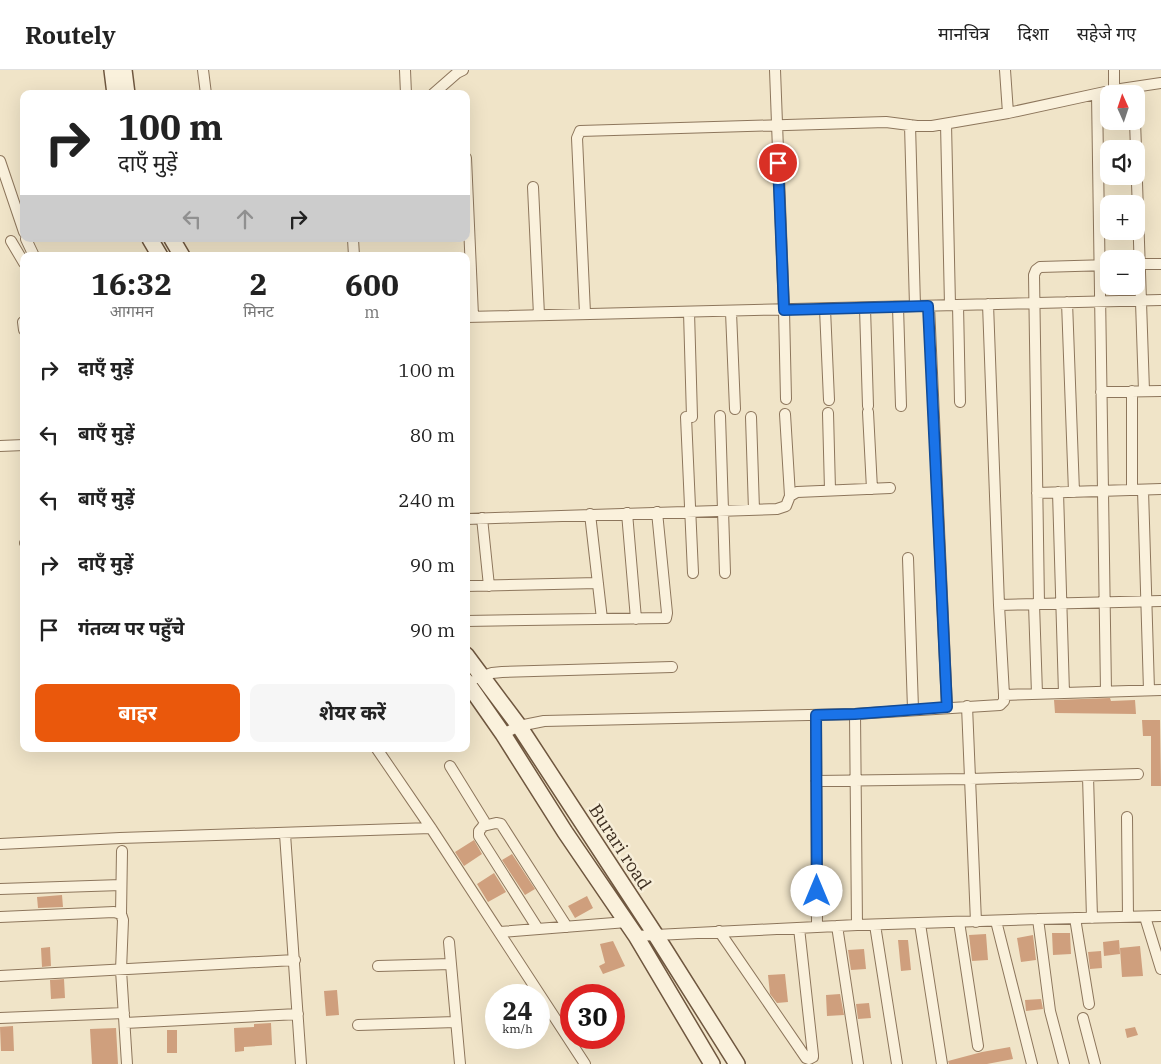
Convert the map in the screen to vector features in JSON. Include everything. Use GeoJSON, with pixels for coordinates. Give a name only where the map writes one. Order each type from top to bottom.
{"type":"FeatureCollection","features":[{"type":"Feature","properties":{"kind":"main road"},"geometry":{"type":"LineString","coordinates":[[112,70],[114,90]]}},
{"type":"Feature","properties":{"kind":"main road"},"geometry":{"type":"LineString","coordinates":[[124,70],[126,90]]}},
{"type":"Feature","properties":{"kind":"main road","name":"Burari road"},"geometry":{"type":"LineString","coordinates":[[471,680],[520,726],[655,934],[736,1064]]}},
{"type":"Feature","properties":{"kind":"main road","name":"Burari road"},"geometry":{"type":"LineString","coordinates":[[471,680],[502,734],[565,832],[636,936],[712,1064]]}},
{"type":"Feature","properties":{"kind":"street"},"geometry":{"type":"LineString","coordinates":[[203,70],[206,90]]}},
{"type":"Feature","properties":{"kind":"street"},"geometry":{"type":"LineString","coordinates":[[405,70],[406,90]]}},
{"type":"Feature","properties":{"kind":"street"},"geometry":{"type":"LineString","coordinates":[[438,90],[463,70]]}},
{"type":"Feature","properties":{"kind":"street"},"geometry":{"type":"LineString","coordinates":[[775,70],[786,399]]}},
{"type":"Feature","properties":{"kind":"street"},"geometry":{"type":"LineString","coordinates":[[1005,70],[1008,113]]}},
{"type":"Feature","properties":{"kind":"street"},"geometry":{"type":"LineString","coordinates":[[1114,70],[1114,85]]}},
{"type":"Feature","properties":{"kind":"street"},"geometry":{"type":"LineString","coordinates":[[1145,87],[1161,83]]}},
{"type":"Feature","properties":{"kind":"street"},"geometry":{"type":"LineString","coordinates":[[585,313],[578,133],[586,131],[886,122],[932,126],[1008,113],[1100,93]]}},
{"type":"Feature","properties":{"kind":"street"},"geometry":{"type":"LineString","coordinates":[[1097,94],[1104,250]]}},
{"type":"Feature","properties":{"kind":"street"},"geometry":{"type":"LineString","coordinates":[[946,124],[960,402]]}},
{"type":"Feature","properties":{"kind":"street"},"geometry":{"type":"LineString","coordinates":[[910,125],[915,306]]}},
{"type":"Feature","properties":{"kind":"street"},"geometry":{"type":"LineString","coordinates":[[0,161],[20,220]]}},
{"type":"Feature","properties":{"kind":"street"},"geometry":{"type":"LineString","coordinates":[[1137,185],[1138,250]]}},
{"type":"Feature","properties":{"kind":"street"},"geometry":{"type":"LineString","coordinates":[[533,187],[539,315]]}},
{"type":"Feature","properties":{"kind":"street"},"geometry":{"type":"LineString","coordinates":[[11,241],[20,256]]}},
{"type":"Feature","properties":{"kind":"street"},"geometry":{"type":"LineString","coordinates":[[1145,264],[1161,264]]}},
{"type":"Feature","properties":{"kind":"street"},"geometry":{"type":"LineString","coordinates":[[1037,694],[1038,492],[1034,274],[1040,267],[1100,265]]}},
{"type":"Feature","properties":{"kind":"street"},"geometry":{"type":"LineString","coordinates":[[1101,295],[1106,692]]}},
{"type":"Feature","properties":{"kind":"street"},"geometry":{"type":"LineString","coordinates":[[1141,295],[1144,391]]}},
{"type":"Feature","properties":{"kind":"street"},"geometry":{"type":"LineString","coordinates":[[470,317],[1161,300]]}},
{"type":"Feature","properties":{"kind":"street"},"geometry":{"type":"LineString","coordinates":[[1068,302],[1074,492]]}},
{"type":"Feature","properties":{"kind":"street"},"geometry":{"type":"LineString","coordinates":[[502,734],[520,726],[544,721],[855,714],[1000,705],[1004,701],[1004,695],[988,304]]}},
{"type":"Feature","properties":{"kind":"street"},"geometry":{"type":"LineString","coordinates":[[928,306],[947,707]]}},
{"type":"Feature","properties":{"kind":"street"},"geometry":{"type":"LineString","coordinates":[[898,307],[901,406]]}},
{"type":"Feature","properties":{"kind":"street"},"geometry":{"type":"LineString","coordinates":[[865,308],[872,489]]}},
{"type":"Feature","properties":{"kind":"street"},"geometry":{"type":"LineString","coordinates":[[825,309],[828,400]]}},
{"type":"Feature","properties":{"kind":"street"},"geometry":{"type":"LineString","coordinates":[[689,312],[692,417],[686,416],[693,572]]}},
{"type":"Feature","properties":{"kind":"street"},"geometry":{"type":"LineString","coordinates":[[731,312],[735,409]]}},
{"type":"Feature","properties":{"kind":"street"},"geometry":{"type":"LineString","coordinates":[[1101,392],[1161,391]]}},
{"type":"Feature","properties":{"kind":"street"},"geometry":{"type":"LineString","coordinates":[[1132,392],[1132,490]]}},
{"type":"Feature","properties":{"kind":"street"},"geometry":{"type":"LineString","coordinates":[[828,413],[830,490]]}},
{"type":"Feature","properties":{"kind":"street"},"geometry":{"type":"LineString","coordinates":[[470,519],[783,508],[786,506],[790,496],[785,414]]}},
{"type":"Feature","properties":{"kind":"street"},"geometry":{"type":"LineString","coordinates":[[720,416],[725,573]]}},
{"type":"Feature","properties":{"kind":"street"},"geometry":{"type":"LineString","coordinates":[[751,416],[754,510]]}},
{"type":"Feature","properties":{"kind":"street"},"geometry":{"type":"LineString","coordinates":[[0,446],[20,444]]}},
{"type":"Feature","properties":{"kind":"street"},"geometry":{"type":"LineString","coordinates":[[790,496],[797,492],[890,488]]}},
{"type":"Feature","properties":{"kind":"street"},"geometry":{"type":"LineString","coordinates":[[1038,492],[1161,489]]}},
{"type":"Feature","properties":{"kind":"street"},"geometry":{"type":"LineString","coordinates":[[1143,490],[1149,690]]}},
{"type":"Feature","properties":{"kind":"street"},"geometry":{"type":"LineString","coordinates":[[1058,492],[1064,693]]}},
{"type":"Feature","properties":{"kind":"street"},"geometry":{"type":"LineString","coordinates":[[470,621],[666,618],[668,613],[657,512]]}},
{"type":"Feature","properties":{"kind":"street"},"geometry":{"type":"LineString","coordinates":[[627,513],[636,619]]}},
{"type":"Feature","properties":{"kind":"street"},"geometry":{"type":"LineString","coordinates":[[590,514],[602,619]]}},
{"type":"Feature","properties":{"kind":"street"},"geometry":{"type":"LineString","coordinates":[[482,518],[488,586]]}},
{"type":"Feature","properties":{"kind":"street"},"geometry":{"type":"LineString","coordinates":[[908,558],[913,710]]}},
{"type":"Feature","properties":{"kind":"street"},"geometry":{"type":"LineString","coordinates":[[470,586],[598,583]]}},
{"type":"Feature","properties":{"kind":"street"},"geometry":{"type":"LineString","coordinates":[[999,605],[1161,601]]}},
{"type":"Feature","properties":{"kind":"street"},"geometry":{"type":"LineString","coordinates":[[471,680],[502,672],[672,667]]}},
{"type":"Feature","properties":{"kind":"street"},"geometry":{"type":"LineString","coordinates":[[1004,695],[1161,690]]}},
{"type":"Feature","properties":{"kind":"street"},"geometry":{"type":"LineString","coordinates":[[967,706],[976,922]]}},
{"type":"Feature","properties":{"kind":"street"},"geometry":{"type":"LineString","coordinates":[[855,714],[857,925]]}},
{"type":"Feature","properties":{"kind":"street"},"geometry":{"type":"LineString","coordinates":[[816,715],[817,927]]}},
{"type":"Feature","properties":{"kind":"street"},"geometry":{"type":"LineString","coordinates":[[378,752],[500,932],[585,1064]]}},
{"type":"Feature","properties":{"kind":"street"},"geometry":{"type":"LineString","coordinates":[[450,766],[483,819],[484,826]]}},
{"type":"Feature","properties":{"kind":"street"},"geometry":{"type":"LineString","coordinates":[[816,781],[1138,774]]}},
{"type":"Feature","properties":{"kind":"street"},"geometry":{"type":"LineString","coordinates":[[1088,776],[1092,918]]}},
{"type":"Feature","properties":{"kind":"street"},"geometry":{"type":"LineString","coordinates":[[1127,817],[1128,917]]}},
{"type":"Feature","properties":{"kind":"street"},"geometry":{"type":"LineString","coordinates":[[538,929],[479,836],[479,832],[484,826],[496,823],[501,824],[567,927]]}},
{"type":"Feature","properties":{"kind":"street"},"geometry":{"type":"LineString","coordinates":[[0,844],[120,838],[431,828]]}},
{"type":"Feature","properties":{"kind":"street"},"geometry":{"type":"LineString","coordinates":[[285,834],[301,1064]]}},
{"type":"Feature","properties":{"kind":"street"},"geometry":{"type":"LineString","coordinates":[[122,851],[121,914],[123,920],[121,970],[127,1064]]}},
{"type":"Feature","properties":{"kind":"street"},"geometry":{"type":"LineString","coordinates":[[0,889],[121,885]]}},
{"type":"Feature","properties":{"kind":"street"},"geometry":{"type":"LineString","coordinates":[[0,917],[114,912],[121,914]]}},
{"type":"Feature","properties":{"kind":"street"},"geometry":{"type":"LineString","coordinates":[[636,936],[857,925],[1161,916]]}},
{"type":"Feature","properties":{"kind":"street"},"geometry":{"type":"LineString","coordinates":[[1145,917],[1161,969]]}},
{"type":"Feature","properties":{"kind":"street"},"geometry":{"type":"LineString","coordinates":[[1075,918],[1088,1004]]}},
{"type":"Feature","properties":{"kind":"street"},"geometry":{"type":"LineString","coordinates":[[1038,919],[1050,1011],[1064,1064]]}},
{"type":"Feature","properties":{"kind":"street"},"geometry":{"type":"LineString","coordinates":[[996,921],[1032,1064]]}},
{"type":"Feature","properties":{"kind":"street"},"geometry":{"type":"LineString","coordinates":[[500,932],[627,922]]}},
{"type":"Feature","properties":{"kind":"street"},"geometry":{"type":"LineString","coordinates":[[958,922],[978,1046]]}},
{"type":"Feature","properties":{"kind":"street"},"geometry":{"type":"LineString","coordinates":[[920,924],[942,1064]]}},
{"type":"Feature","properties":{"kind":"street"},"geometry":{"type":"LineString","coordinates":[[875,925],[897,1064]]}},
{"type":"Feature","properties":{"kind":"street"},"geometry":{"type":"LineString","coordinates":[[837,926],[858,1064]]}},
{"type":"Feature","properties":{"kind":"street"},"geometry":{"type":"LineString","coordinates":[[719,931],[806,1058],[809,1059],[813,1055],[799,928]]}},
{"type":"Feature","properties":{"kind":"street"},"geometry":{"type":"LineString","coordinates":[[449,942],[460,1064]]}},
{"type":"Feature","properties":{"kind":"street"},"geometry":{"type":"LineString","coordinates":[[0,976],[295,960]]}},
{"type":"Feature","properties":{"kind":"street"},"geometry":{"type":"LineString","coordinates":[[378,966],[451,964]]}},
{"type":"Feature","properties":{"kind":"street"},"geometry":{"type":"LineString","coordinates":[[0,1018],[124,1018],[298,1014]]}},
{"type":"Feature","properties":{"kind":"street"},"geometry":{"type":"LineString","coordinates":[[1084,1018],[1095,1064]]}},
{"type":"Feature","properties":{"kind":"street"},"geometry":{"type":"LineString","coordinates":[[358,1025],[456,1022]]}},
{"type":"Feature","properties":{"kind":"building"},"geometry":{"type":"Polygon","coordinates":[[[1110,698],[1111,701],[1135,700],[1136,714],[1055,713],[1054,700],[1110,698]]]}},
{"type":"Feature","properties":{"kind":"building"},"geometry":{"type":"Polygon","coordinates":[[[1142,720],[1160,720],[1161,786],[1151,786],[1151,736],[1143,736],[1142,720]]]}},
{"type":"Feature","properties":{"kind":"building"},"geometry":{"type":"Polygon","coordinates":[[[474,840],[482,854],[464,866],[455,852],[474,840]]]}},
{"type":"Feature","properties":{"kind":"building"},"geometry":{"type":"Polygon","coordinates":[[[512,854],[535,889],[525,895],[502,860],[512,854]]]}},
{"type":"Feature","properties":{"kind":"building"},"geometry":{"type":"Polygon","coordinates":[[[494,873],[506,892],[488,902],[477,884],[494,873]]]}},
{"type":"Feature","properties":{"kind":"building"},"geometry":{"type":"Polygon","coordinates":[[[62,895],[63,907],[38,908],[37,897],[62,895]]]}},
{"type":"Feature","properties":{"kind":"building"},"geometry":{"type":"Polygon","coordinates":[[[587,896],[593,908],[575,918],[568,906],[587,896]]]}},
{"type":"Feature","properties":{"kind":"building"},"geometry":{"type":"Polygon","coordinates":[[[1052,933],[1070,933],[1071,954],[1053,955],[1052,933]]]}},
{"type":"Feature","properties":{"kind":"building"},"geometry":{"type":"Polygon","coordinates":[[[986,934],[988,960],[972,961],[969,935],[986,934]]]}},
{"type":"Feature","properties":{"kind":"building"},"geometry":{"type":"Polygon","coordinates":[[[1033,935],[1036,960],[1021,962],[1017,938],[1033,935]]]}},
{"type":"Feature","properties":{"kind":"building"},"geometry":{"type":"Polygon","coordinates":[[[898,940],[908,940],[911,970],[901,971],[898,940]]]}},
{"type":"Feature","properties":{"kind":"building"},"geometry":{"type":"Polygon","coordinates":[[[1119,940],[1120,954],[1104,956],[1103,942],[1119,940]]]}},
{"type":"Feature","properties":{"kind":"building"},"geometry":{"type":"Polygon","coordinates":[[[613,941],[625,966],[603,974],[599,966],[605,963],[600,944],[613,941]]]}},
{"type":"Feature","properties":{"kind":"building"},"geometry":{"type":"Polygon","coordinates":[[[1140,946],[1143,976],[1122,977],[1120,948],[1140,946]]]}},
{"type":"Feature","properties":{"kind":"building"},"geometry":{"type":"Polygon","coordinates":[[[50,947],[51,966],[42,967],[41,948],[50,947]]]}},
{"type":"Feature","properties":{"kind":"building"},"geometry":{"type":"Polygon","coordinates":[[[864,949],[866,969],[851,970],[848,950],[864,949]]]}},
{"type":"Feature","properties":{"kind":"building"},"geometry":{"type":"Polygon","coordinates":[[[1101,951],[1102,968],[1090,969],[1088,952],[1101,951]]]}},
{"type":"Feature","properties":{"kind":"building"},"geometry":{"type":"Polygon","coordinates":[[[785,974],[788,1002],[777,1003],[770,994],[768,975],[785,974]]]}},
{"type":"Feature","properties":{"kind":"building"},"geometry":{"type":"Polygon","coordinates":[[[64,979],[65,998],[51,999],[50,980],[64,979]]]}},
{"type":"Feature","properties":{"kind":"building"},"geometry":{"type":"Polygon","coordinates":[[[337,990],[339,1015],[326,1016],[324,991],[337,990]]]}},
{"type":"Feature","properties":{"kind":"building"},"geometry":{"type":"Polygon","coordinates":[[[840,994],[844,1015],[827,1016],[826,995],[840,994]]]}},
{"type":"Feature","properties":{"kind":"building"},"geometry":{"type":"Polygon","coordinates":[[[1041,999],[1043,1009],[1026,1011],[1025,1000],[1041,999]]]}},
{"type":"Feature","properties":{"kind":"building"},"geometry":{"type":"Polygon","coordinates":[[[869,1003],[871,1018],[858,1019],[856,1004],[869,1003]]]}},
{"type":"Feature","properties":{"kind":"building"},"geometry":{"type":"Polygon","coordinates":[[[271,1023],[272,1045],[244,1047],[244,1051],[235,1052],[234,1028],[254,1027],[254,1024],[271,1023]]]}},
{"type":"Feature","properties":{"kind":"building"},"geometry":{"type":"Polygon","coordinates":[[[13,1026],[14,1051],[1,1051],[0,1027],[13,1026]]]}},
{"type":"Feature","properties":{"kind":"building"},"geometry":{"type":"Polygon","coordinates":[[[1135,1027],[1138,1035],[1127,1038],[1125,1029],[1135,1027]]]}},
{"type":"Feature","properties":{"kind":"building"},"geometry":{"type":"Polygon","coordinates":[[[116,1028],[118,1064],[92,1064],[90,1029],[116,1028]]]}},
{"type":"Feature","properties":{"kind":"building"},"geometry":{"type":"Polygon","coordinates":[[[167,1030],[177,1030],[177,1053],[167,1053],[167,1030]]]}},
{"type":"Feature","properties":{"kind":"building"},"geometry":{"type":"Polygon","coordinates":[[[1010,1047],[1013,1059],[987,1064],[949,1064],[948,1061],[982,1052],[1010,1047]]]}},
{"type":"Feature","properties":{"kind":"route"},"geometry":{"type":"LineString","coordinates":[[778,163],[784,310],[928,306],[947,707],[816,715],[817,891]]}}]}
